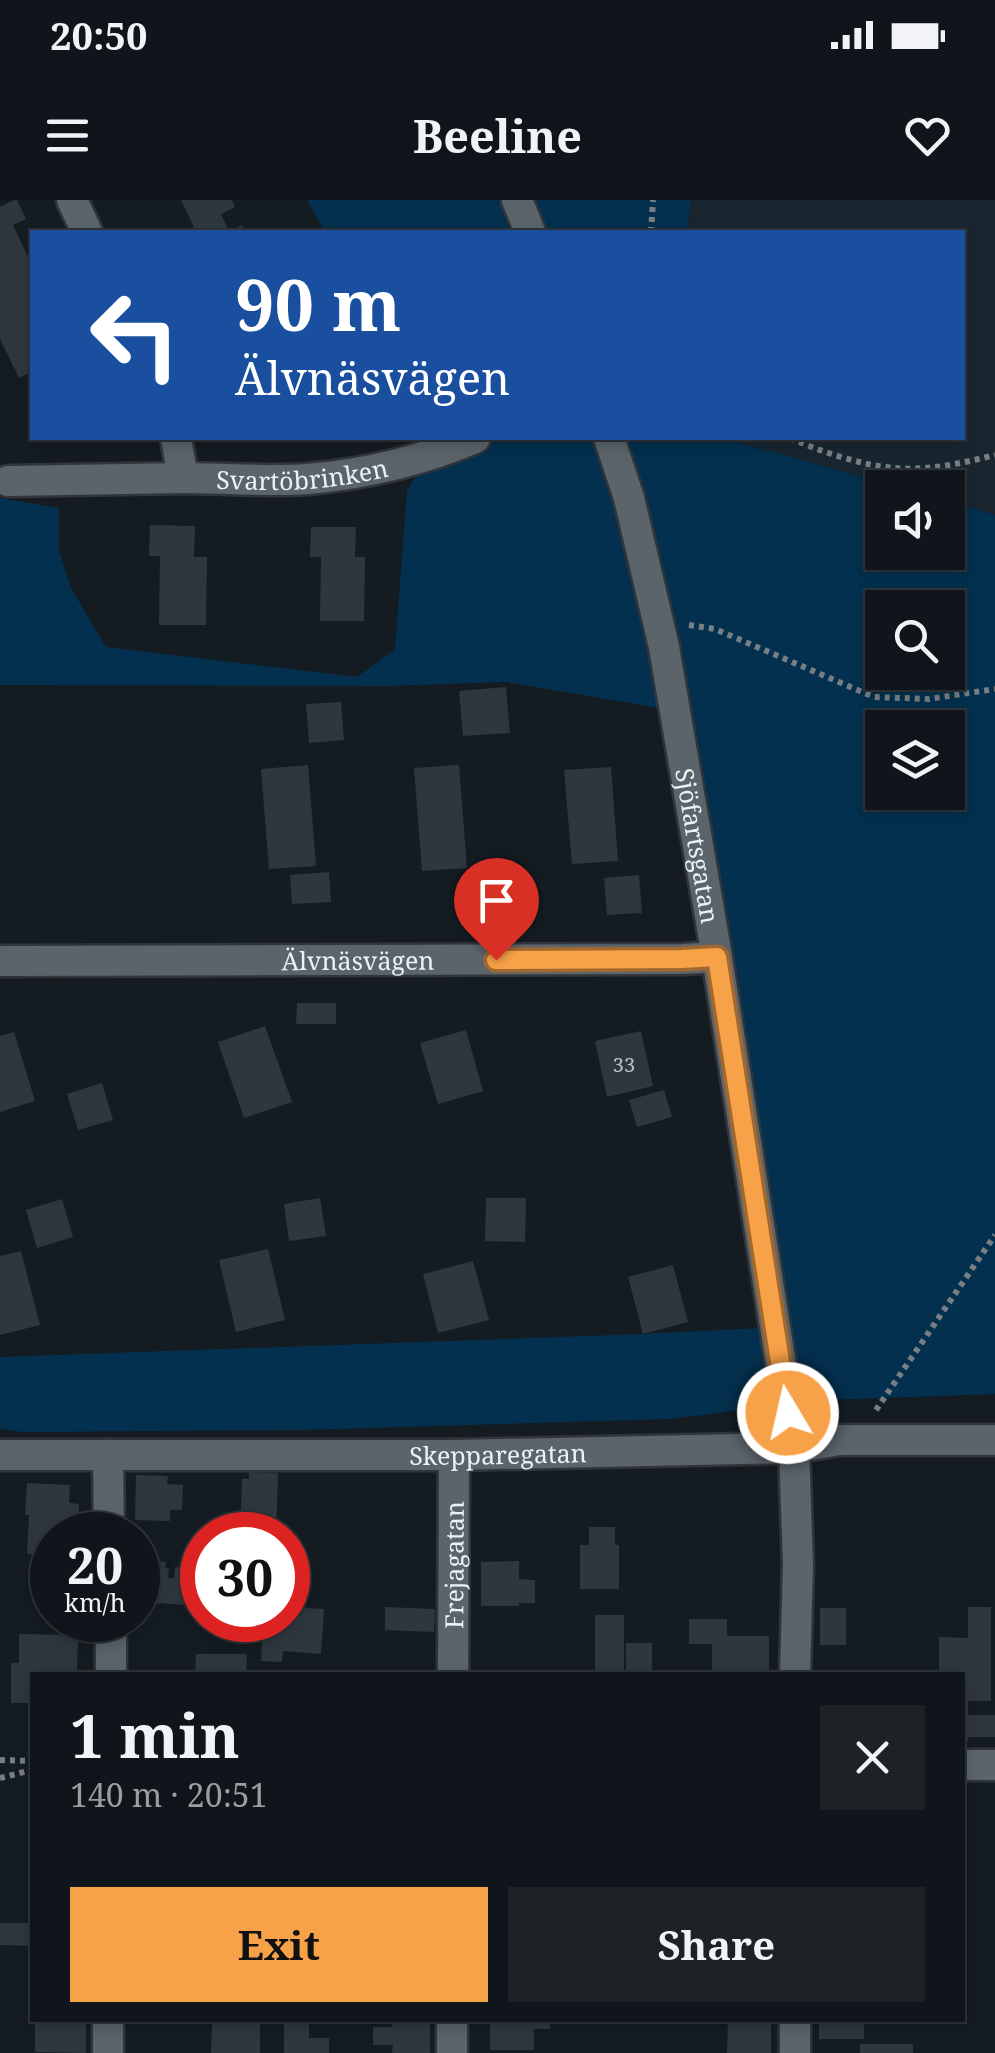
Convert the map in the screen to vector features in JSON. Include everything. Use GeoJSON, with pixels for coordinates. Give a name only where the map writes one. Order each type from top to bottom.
{"type":"FeatureCollection","features":[{"type":"Feature","properties":{"kind":"street"},"geometry":{"type":"LineString","coordinates":[[72,200],[87,230]]}},
{"type":"Feature","properties":{"kind":"street"},"geometry":{"type":"LineString","coordinates":[[517,200],[529,230]]}},
{"type":"Feature","properties":{"kind":"street","name":"Svartöbrinken"},"geometry":{"type":"LineString","coordinates":[[176,440],[183,478]]}},
{"type":"Feature","properties":{"kind":"street","name":"Svartöbrinken"},"geometry":{"type":"LineString","coordinates":[[8,481],[304,479],[353,474],[425,457],[470,440]]}},
{"type":"Feature","properties":{"kind":"street","name":"Sjöfartsgatan"},"geometry":{"type":"LineString","coordinates":[[609,440],[629,498],[658,620],[717,957],[794,1448],[796,1672]]}},
{"type":"Feature","properties":{"kind":"street","name":"Älvnäsvägen"},"geometry":{"type":"LineString","coordinates":[[0,961],[717,957]]}},
{"type":"Feature","properties":{"kind":"street","name":"Skepparegatan"},"geometry":{"type":"LineString","coordinates":[[0,1455],[454,1455],[794,1448],[839,1440],[995,1440]]}},
{"type":"Feature","properties":{"kind":"street"},"geometry":{"type":"LineString","coordinates":[[108,1455],[109,1512]]}},
{"type":"Feature","properties":{"kind":"street","name":"Frejagatan"},"geometry":{"type":"LineString","coordinates":[[453,1672],[454,1455]]}},
{"type":"Feature","properties":{"kind":"street"},"geometry":{"type":"LineString","coordinates":[[110,1642],[111,1672]]}},
{"type":"Feature","properties":{"kind":"street"},"geometry":{"type":"LineString","coordinates":[[965,1766],[995,1766]]}},
{"type":"Feature","properties":{"kind":"street"},"geometry":{"type":"LineString","coordinates":[[108,2022],[108,2053]]}},
{"type":"Feature","properties":{"kind":"street"},"geometry":{"type":"LineString","coordinates":[[452,2022],[452,2053]]}},
{"type":"Feature","properties":{"kind":"street"},"geometry":{"type":"LineString","coordinates":[[795,2022],[795,2053]]}},
{"type":"Feature","properties":{"kind":"path"},"geometry":{"type":"LineString","coordinates":[[650,230],[652,200]]}},
{"type":"Feature","properties":{"kind":"path"},"geometry":{"type":"LineString","coordinates":[[796,440],[889,468],[930,468],[995,455]]}},
{"type":"Feature","properties":{"kind":"path"},"geometry":{"type":"LineString","coordinates":[[658,620],[715,629],[874,696],[928,699],[995,689]]}},
{"type":"Feature","properties":{"kind":"path"},"geometry":{"type":"LineString","coordinates":[[856,1440],[995,1235]]}},
{"type":"Feature","properties":{"kind":"path"},"geometry":{"type":"LineString","coordinates":[[0,1760],[30,1761]]}},
{"type":"Feature","properties":{"kind":"path"},"geometry":{"type":"LineString","coordinates":[[0,1778],[30,1770]]}},
{"type":"Feature","properties":{"kind":"shaded area"},"geometry":{"type":"Polygon","coordinates":[[[307,200],[691,200],[687,230],[324,230],[307,200]]]}},
{"type":"Feature","properties":{"kind":"shaded area"},"geometry":{"type":"Polygon","coordinates":[[[691,200],[995,200],[995,515],[965,506],[965,470],[865,470],[865,478],[729,440],[965,440],[965,230],[687,230],[691,200]]]}},
{"type":"Feature","properties":{"kind":"shaded area"},"geometry":{"type":"Polygon","coordinates":[[[424,440],[729,440],[865,478],[865,570],[965,570],[965,506],[995,515],[995,1394],[827,1400],[670,1419],[302,1430],[0,1429],[0,1357],[776,1327],[677,711],[505,682],[387,686],[0,685],[0,498],[59,508],[59,551],[71,588],[106,647],[357,677],[395,649],[407,490],[428,457],[424,440]]]}},
{"type":"Feature","properties":{"kind":"building"},"geometry":{"type":"Polygon","coordinates":[[[17,200],[26,219],[13,225],[30,261],[30,375],[19,378],[0,339],[0,207],[17,200]]]}},
{"type":"Feature","properties":{"kind":"building"},"geometry":{"type":"Polygon","coordinates":[[[181,200],[232,200],[235,207],[221,214],[229,230],[187,230],[194,227],[181,200]]]}},
{"type":"Feature","properties":{"kind":"building"},"geometry":{"type":"Polygon","coordinates":[[[150,525],[195,526],[194,557],[207,557],[206,625],[159,625],[160,556],[149,556],[150,525]]]}},
{"type":"Feature","properties":{"kind":"building"},"geometry":{"type":"Polygon","coordinates":[[[311,527],[356,527],[355,557],[365,557],[364,621],[320,621],[321,557],[310,557],[311,527]]]}},
{"type":"Feature","properties":{"kind":"building"},"geometry":{"type":"Polygon","coordinates":[[[506,687],[510,733],[463,736],[459,691],[506,687]]]}},
{"type":"Feature","properties":{"kind":"building"},"geometry":{"type":"Polygon","coordinates":[[[341,702],[344,740],[309,743],[306,704],[341,702]]]}},
{"type":"Feature","properties":{"kind":"building"},"geometry":{"type":"Polygon","coordinates":[[[308,765],[316,866],[269,869],[261,769],[308,765]]]}},
{"type":"Feature","properties":{"kind":"building"},"geometry":{"type":"Polygon","coordinates":[[[459,765],[467,868],[422,871],[414,768],[459,765]]]}},
{"type":"Feature","properties":{"kind":"building"},"geometry":{"type":"Polygon","coordinates":[[[611,767],[618,861],[572,864],[564,770],[611,767]]]}},
{"type":"Feature","properties":{"kind":"building"},"geometry":{"type":"Polygon","coordinates":[[[329,872],[331,902],[292,904],[290,875],[329,872]]]}},
{"type":"Feature","properties":{"kind":"building"},"geometry":{"type":"Polygon","coordinates":[[[639,875],[642,913],[607,915],[604,878],[639,875]]]}},
{"type":"Feature","properties":{"kind":"building"},"geometry":{"type":"Polygon","coordinates":[[[297,1003],[336,1003],[336,1024],[296,1024],[297,1003]]]}},
{"type":"Feature","properties":{"kind":"building"},"geometry":{"type":"Polygon","coordinates":[[[265,1026],[292,1102],[244,1118],[218,1042],[265,1026]]]}},
{"type":"Feature","properties":{"kind":"building"},"geometry":{"type":"Polygon","coordinates":[[[466,1030],[483,1091],[438,1104],[420,1043],[466,1030]]]}},
{"type":"Feature","properties":{"kind":"building"},"geometry":{"type":"Polygon","coordinates":[[[641,1031],[653,1086],[607,1097],[595,1041],[641,1031]]]}},
{"type":"Feature","properties":{"kind":"building"},"geometry":{"type":"Polygon","coordinates":[[[14,1032],[35,1101],[0,1112],[0,1036],[14,1032]]]}},
{"type":"Feature","properties":{"kind":"building"},"geometry":{"type":"Polygon","coordinates":[[[102,1083],[113,1120],[78,1130],[67,1094],[102,1083]]]}},
{"type":"Feature","properties":{"kind":"building"},"geometry":{"type":"Polygon","coordinates":[[[664,1090],[672,1117],[637,1127],[629,1100],[664,1090]]]}},
{"type":"Feature","properties":{"kind":"building"},"geometry":{"type":"Polygon","coordinates":[[[320,1198],[326,1236],[289,1241],[284,1204],[320,1198]]]}},
{"type":"Feature","properties":{"kind":"building"},"geometry":{"type":"Polygon","coordinates":[[[486,1198],[526,1198],[525,1242],[485,1241],[486,1198]]]}},
{"type":"Feature","properties":{"kind":"building"},"geometry":{"type":"Polygon","coordinates":[[[62,1199],[73,1237],[37,1248],[26,1210],[62,1199]]]}},
{"type":"Feature","properties":{"kind":"building"},"geometry":{"type":"Polygon","coordinates":[[[268,1249],[285,1320],[236,1332],[219,1260],[268,1249]]]}},
{"type":"Feature","properties":{"kind":"building"},"geometry":{"type":"Polygon","coordinates":[[[21,1251],[40,1325],[0,1335],[0,1256],[21,1251]]]}},
{"type":"Feature","properties":{"kind":"building"},"geometry":{"type":"Polygon","coordinates":[[[473,1261],[489,1320],[438,1333],[423,1274],[473,1261]]]}},
{"type":"Feature","properties":{"kind":"building"},"geometry":{"type":"Polygon","coordinates":[[[673,1265],[688,1322],[643,1334],[628,1277],[673,1265]]]}},
{"type":"Feature","properties":{"kind":"building"},"geometry":{"type":"Polygon","coordinates":[[[249,1472],[278,1473],[277,1512],[241,1510],[242,1479],[249,1479],[249,1472]]]}},
{"type":"Feature","properties":{"kind":"building"},"geometry":{"type":"Polygon","coordinates":[[[136,1475],[168,1476],[167,1484],[183,1485],[182,1510],[170,1510],[170,1521],[160,1521],[160,1512],[135,1512],[136,1475]]]}},
{"type":"Feature","properties":{"kind":"building"},"geometry":{"type":"Polygon","coordinates":[[[27,1483],[70,1485],[69,1503],[79,1504],[79,1512],[30,1512],[30,1554],[29,1515],[25,1515],[27,1483]]]}},
{"type":"Feature","properties":{"kind":"building"},"geometry":{"type":"Polygon","coordinates":[[[589,1527],[615,1527],[619,1589],[580,1589],[580,1545],[589,1545],[589,1527]]]}},
{"type":"Feature","properties":{"kind":"building"},"geometry":{"type":"Polygon","coordinates":[[[160,1561],[166,1562],[168,1578],[174,1578],[175,1567],[180,1567],[180,1605],[160,1603],[160,1561]]]}},
{"type":"Feature","properties":{"kind":"building"},"geometry":{"type":"Polygon","coordinates":[[[519,1561],[519,1579],[535,1580],[535,1603],[481,1606],[481,1562],[519,1561]]]}},
{"type":"Feature","properties":{"kind":"building"},"geometry":{"type":"Polygon","coordinates":[[[385,1607],[435,1609],[434,1632],[385,1630],[385,1607]]]}},
{"type":"Feature","properties":{"kind":"building"},"geometry":{"type":"Polygon","coordinates":[[[968,1607],[991,1607],[991,1701],[968,1701],[968,1715],[995,1715],[995,1737],[968,1737],[968,1742],[965,1672],[939,1672],[939,1637],[968,1638],[968,1607]]]}},
{"type":"Feature","properties":{"kind":"building"},"geometry":{"type":"Polygon","coordinates":[[[310,1608],[324,1609],[321,1654],[283,1651],[282,1662],[261,1661],[262,1642],[310,1642],[310,1608]]]}},
{"type":"Feature","properties":{"kind":"building"},"geometry":{"type":"Polygon","coordinates":[[[820,1608],[846,1608],[846,1645],[820,1645],[820,1608]]]}},
{"type":"Feature","properties":{"kind":"building"},"geometry":{"type":"Polygon","coordinates":[[[595,1615],[624,1615],[624,1672],[595,1672],[595,1615]]]}},
{"type":"Feature","properties":{"kind":"building"},"geometry":{"type":"Polygon","coordinates":[[[689,1619],[727,1619],[727,1636],[769,1636],[769,1672],[712,1672],[712,1644],[689,1644],[689,1619]]]}},
{"type":"Feature","properties":{"kind":"building"},"geometry":{"type":"Polygon","coordinates":[[[19,1634],[30,1634],[30,1642],[78,1642],[77,1672],[30,1672],[30,1703],[11,1703],[11,1663],[19,1663],[19,1634]]]}},
{"type":"Feature","properties":{"kind":"building"},"geometry":{"type":"Polygon","coordinates":[[[626,1643],[652,1643],[652,1672],[626,1672],[626,1643]]]}},
{"type":"Feature","properties":{"kind":"building"},"geometry":{"type":"Polygon","coordinates":[[[196,1654],[247,1654],[246,1672],[195,1672],[196,1654]]]}},
{"type":"Feature","properties":{"kind":"building"},"geometry":{"type":"Polygon","coordinates":[[[0,1923],[30,1923],[30,1946],[0,1945],[0,1923]]]}},
{"type":"Feature","properties":{"kind":"building"},"geometry":{"type":"Polygon","coordinates":[[[35,2022],[86,2022],[86,2053],[35,2052],[35,2022]]]}},
{"type":"Feature","properties":{"kind":"building"},"geometry":{"type":"Polygon","coordinates":[[[212,2022],[260,2022],[260,2053],[211,2053],[212,2022]]]}},
{"type":"Feature","properties":{"kind":"building"},"geometry":{"type":"Polygon","coordinates":[[[284,2022],[309,2022],[309,2038],[329,2038],[329,2053],[284,2053],[284,2022]]]}},
{"type":"Feature","properties":{"kind":"building"},"geometry":{"type":"Polygon","coordinates":[[[392,2022],[430,2022],[430,2053],[392,2053],[393,2045],[373,2045],[373,2027],[392,2027],[392,2022]]]}},
{"type":"Feature","properties":{"kind":"building"},"geometry":{"type":"Polygon","coordinates":[[[490,2022],[550,2022],[550,2029],[534,2029],[534,2050],[490,2050],[490,2022]]]}},
{"type":"Feature","properties":{"kind":"building"},"geometry":{"type":"Polygon","coordinates":[[[728,2022],[771,2022],[771,2053],[727,2053],[728,2022]]]}},
{"type":"Feature","properties":{"kind":"building"},"geometry":{"type":"Polygon","coordinates":[[[819,2022],[864,2022],[864,2039],[819,2039],[819,2022]]]}},
{"type":"Feature","properties":{"kind":"building"},"geometry":{"type":"Polygon","coordinates":[[[860,2044],[913,2044],[913,2053],[860,2053],[860,2044]]]}},
{"type":"Feature","properties":{"kind":"route"},"geometry":{"type":"LineString","coordinates":[[496,960],[717,957],[788,1413]]}}]}
